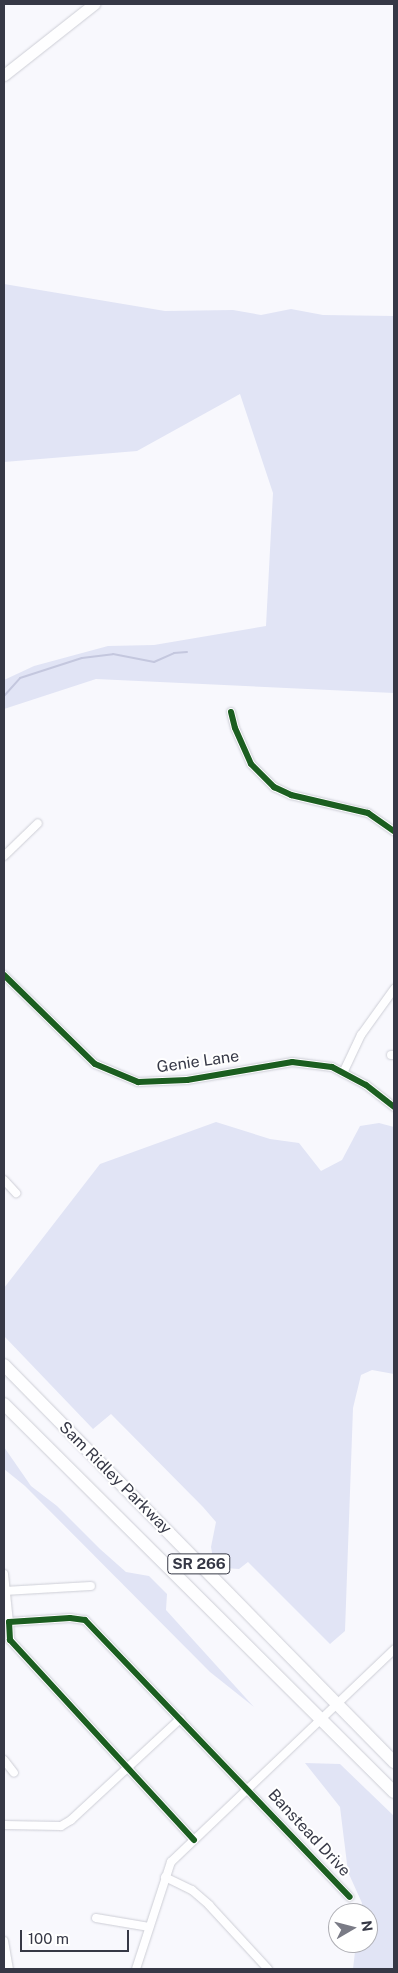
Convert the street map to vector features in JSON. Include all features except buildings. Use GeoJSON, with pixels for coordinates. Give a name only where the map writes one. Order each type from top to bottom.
{"type":"FeatureCollection","features":[{"type":"Feature","properties":{"kind":"main road"},"geometry":{"type":"LineString","coordinates":[[4,75],[94,4]]}},
{"type":"Feature","properties":{"kind":"main road","name":"Sam Ridley Parkway"},"geometry":{"type":"LineString","coordinates":[[4,1365],[394,1762]]}},
{"type":"Feature","properties":{"kind":"main road","name":"Sam Ridley Parkway"},"geometry":{"type":"LineString","coordinates":[[4,1404],[394,1792]]}},
{"type":"Feature","properties":{"kind":"street"},"geometry":{"type":"LineString","coordinates":[[231,712],[251,764],[274,787],[291,795],[368,812],[394,832]]}},
{"type":"Feature","properties":{"kind":"street"},"geometry":{"type":"LineString","coordinates":[[4,856],[38,823]]}},
{"type":"Feature","properties":{"kind":"street","name":"Genie Lane"},"geometry":{"type":"LineString","coordinates":[[4,974],[95,1064],[138,1082],[187,1080],[292,1062],[332,1067],[366,1085],[394,1107]]}},
{"type":"Feature","properties":{"kind":"street"},"geometry":{"type":"LineString","coordinates":[[343,1073],[360,1035],[394,989]]}},
{"type":"Feature","properties":{"kind":"street"},"geometry":{"type":"LineString","coordinates":[[4,1180],[16,1193]]}},
{"type":"Feature","properties":{"kind":"street"},"geometry":{"type":"LineString","coordinates":[[4,1574],[10,1640],[194,1840]]}},
{"type":"Feature","properties":{"kind":"street"},"geometry":{"type":"LineString","coordinates":[[5,1591],[90,1586]]}},
{"type":"Feature","properties":{"kind":"street","name":"Banstead Drive"},"geometry":{"type":"LineString","coordinates":[[9,1622],[70,1618],[85,1620],[248,1788],[350,1897]]}},
{"type":"Feature","properties":{"kind":"street"},"geometry":{"type":"LineString","coordinates":[[136,1969],[171,1862],[394,1650]]}},
{"type":"Feature","properties":{"kind":"street"},"geometry":{"type":"LineString","coordinates":[[4,1825],[61,1826],[72,1820],[180,1719]]}},
{"type":"Feature","properties":{"kind":"street"},"geometry":{"type":"LineString","coordinates":[[4,1760],[14,1773]]}},
{"type":"Feature","properties":{"kind":"street"},"geometry":{"type":"LineString","coordinates":[[165,1877],[192,1890],[209,1905],[268,1969]]}},
{"type":"Feature","properties":{"kind":"street"},"geometry":{"type":"LineString","coordinates":[[96,1918],[149,1927]]}},
{"type":"Feature","properties":{"kind":"street"},"geometry":{"type":"LineString","coordinates":[[4,1942],[8,1969]]}},
{"type":"Feature","properties":{"kind":"shaded area"},"geometry":{"type":"Polygon","coordinates":[[[4,284],[165,311],[233,310],[261,315],[291,309],[323,315],[394,316],[394,693],[96,679],[4,709],[4,680],[34,666],[108,646],[154,645],[266,626],[273,493],[240,394],[137,451],[4,462],[4,284]]]}},
{"type":"Feature","properties":{"kind":"shaded area"},"geometry":{"type":"Polygon","coordinates":[[[216,1122],[270,1139],[299,1143],[321,1171],[342,1160],[360,1126],[379,1123],[394,1127],[394,1374],[372,1370],[361,1375],[353,1408],[345,1631],[330,1644],[248,1562],[239,1569],[225,1568],[213,1558],[211,1547],[216,1522],[203,1507],[111,1414],[93,1429],[4,1336],[4,1288],[100,1164],[216,1122]]]}},
{"type":"Feature","properties":{"kind":"shaded area"},"geometry":{"type":"Polygon","coordinates":[[[4,1447],[31,1486],[57,1506],[100,1549],[126,1572],[149,1576],[167,1594],[166,1610],[254,1707],[210,1672],[25,1486],[4,1469],[4,1447]]]}},
{"type":"Feature","properties":{"kind":"shaded area"},"geometry":{"type":"Polygon","coordinates":[[[305,1763],[340,1764],[394,1816],[394,1969],[353,1969],[355,1953],[378,1953],[378,1903],[362,1903],[348,1872],[340,1807],[305,1763]]]}},
{"type":"Feature","properties":{"kind":"waterway"},"geometry":{"type":"LineString","coordinates":[[4,696],[20,678],[82,658],[113,654],[154,662],[174,653],[187,652]]}},
{"type":"Feature","properties":{"kind":"cycle path"},"geometry":{"type":"LineString","coordinates":[[231,712],[235,728],[251,764],[274,787],[291,795],[368,813],[394,831]]}},
{"type":"Feature","properties":{"kind":"cycle path"},"geometry":{"type":"LineString","coordinates":[[4,975],[95,1064],[138,1082],[187,1080],[292,1062],[332,1067],[366,1085],[394,1107]]}},
{"type":"Feature","properties":{"kind":"cycle path"},"geometry":{"type":"LineString","coordinates":[[194,1840],[10,1640],[9,1622],[70,1618],[85,1620],[350,1897]]}}]}
